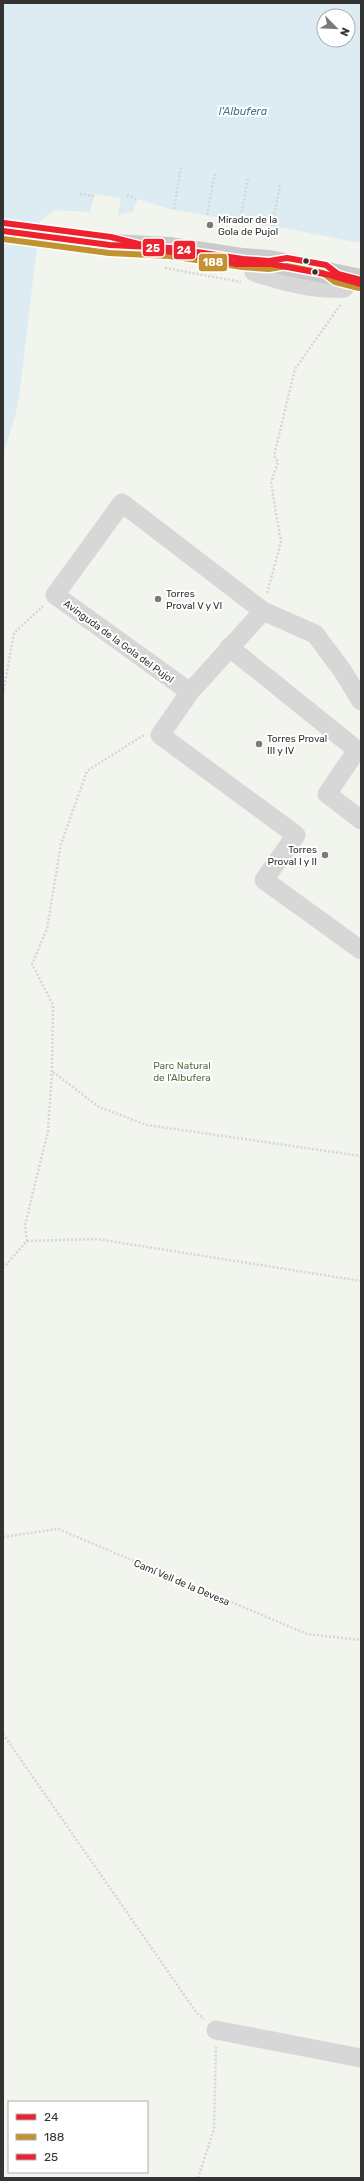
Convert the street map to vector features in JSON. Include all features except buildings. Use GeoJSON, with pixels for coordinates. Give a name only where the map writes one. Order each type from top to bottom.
{"type":"FeatureCollection","features":[{"type":"Feature","properties":{"kind":"main road"},"geometry":{"type":"LineString","coordinates":[[3,232],[110,246],[164,260],[236,272],[261,267],[270,272],[351,285]]}},
{"type":"Feature","properties":{"kind":"street","name":"Avinguda de la Gola del Pujol"},"geometry":{"type":"LineString","coordinates":[[190,692],[55,594],[122,502],[263,611],[315,634],[342,670],[361,701]]}},
{"type":"Feature","properties":{"kind":"street"},"geometry":{"type":"LineString","coordinates":[[263,611],[190,692],[160,735],[296,835],[264,880],[361,950]]}},
{"type":"Feature","properties":{"kind":"street"},"geometry":{"type":"LineString","coordinates":[[229,647],[357,750],[327,794],[361,820]]}},
{"type":"Feature","properties":{"kind":"street"},"geometry":{"type":"LineString","coordinates":[[216,2030],[361,2058]]}},
{"type":"Feature","properties":{"kind":"path"},"geometry":{"type":"LineString","coordinates":[[174,209],[181,167]]}},
{"type":"Feature","properties":{"kind":"path"},"geometry":{"type":"LineString","coordinates":[[207,215],[215,173]]}},
{"type":"Feature","properties":{"kind":"path"},"geometry":{"type":"LineString","coordinates":[[240,220],[248,179]]}},
{"type":"Feature","properties":{"kind":"path"},"geometry":{"type":"LineString","coordinates":[[272,226],[280,185]]}},
{"type":"Feature","properties":{"kind":"path"},"geometry":{"type":"LineString","coordinates":[[80,194],[94,196]]}},
{"type":"Feature","properties":{"kind":"path"},"geometry":{"type":"LineString","coordinates":[[127,195],[138,200]]}},
{"type":"Feature","properties":{"kind":"path"},"geometry":{"type":"LineString","coordinates":[[263,611],[280,542],[271,483],[278,462],[274,456],[295,369],[351,285]]}},
{"type":"Feature","properties":{"kind":"path"},"geometry":{"type":"LineString","coordinates":[[3,694],[14,633],[55,594]]}},
{"type":"Feature","properties":{"kind":"path"},"geometry":{"type":"LineString","coordinates":[[27,1241],[25,1225],[48,1131],[52,1072],[53,1005],[32,964],[47,929],[61,844],[87,771],[145,735],[160,735]]}},
{"type":"Feature","properties":{"kind":"path"},"geometry":{"type":"LineString","coordinates":[[52,1072],[99,1107],[147,1125],[361,1156]]}},
{"type":"Feature","properties":{"kind":"path"},"geometry":{"type":"LineString","coordinates":[[3,1268],[27,1241],[97,1239],[361,1281]]}},
{"type":"Feature","properties":{"kind":"path","name":"Camí Vell de la Devesa"},"geometry":{"type":"LineString","coordinates":[[3,1537],[58,1529],[307,1634],[361,1640]]}},
{"type":"Feature","properties":{"kind":"path"},"geometry":{"type":"LineString","coordinates":[[3,1734],[196,2012],[216,2030],[214,2129],[198,2178]]}},
{"type":"Feature","properties":{"kind":"green space","name":"Parc Natural de l'Albufera"},"geometry":{"type":"Polygon","coordinates":[[[3,3],[361,3],[361,2178],[3,2178],[3,3]]]}},
{"type":"Feature","properties":{"kind":"water","name":"l'Albufera"},"geometry":{"type":"Polygon","coordinates":[[[3,3],[361,3],[361,243],[169,209],[138,199],[133,211],[118,215],[121,198],[95,194],[90,212],[55,210],[40,221],[16,413],[3,456],[3,3]]]}},
{"type":"Feature","properties":{"kind":"transit line","name":"25"},"geometry":{"type":"LineString","coordinates":[[4,223],[111,237],[166,251],[237,264],[271,264],[330,275],[361,284]]}},
{"type":"Feature","properties":{"kind":"transit line","name":"24"},"geometry":{"type":"LineString","coordinates":[[3,231],[110,245],[171,248],[243,259],[269,261],[287,258],[326,265],[338,274],[361,280]]}},
{"type":"Feature","properties":{"kind":"transit line","name":"188"},"geometry":{"type":"LineString","coordinates":[[3,239],[109,253],[170,256],[242,267],[269,269],[287,266],[323,273],[335,282],[359,288]]}},
{"type":"Feature","properties":{"kind":"place","name":"Mirador de la Gola de Pujol"},"geometry":{"type":"Point","coordinates":[210,225]}},
{"type":"Feature","properties":{"kind":"place","name":"Torres Proval V y VI"},"geometry":{"type":"Point","coordinates":[158,599]}},
{"type":"Feature","properties":{"kind":"place","name":"Torres Proval III y IV"},"geometry":{"type":"Point","coordinates":[259,744]}},
{"type":"Feature","properties":{"kind":"place","name":"Torres Proval I y II"},"geometry":{"type":"Point","coordinates":[325,855]}}]}
